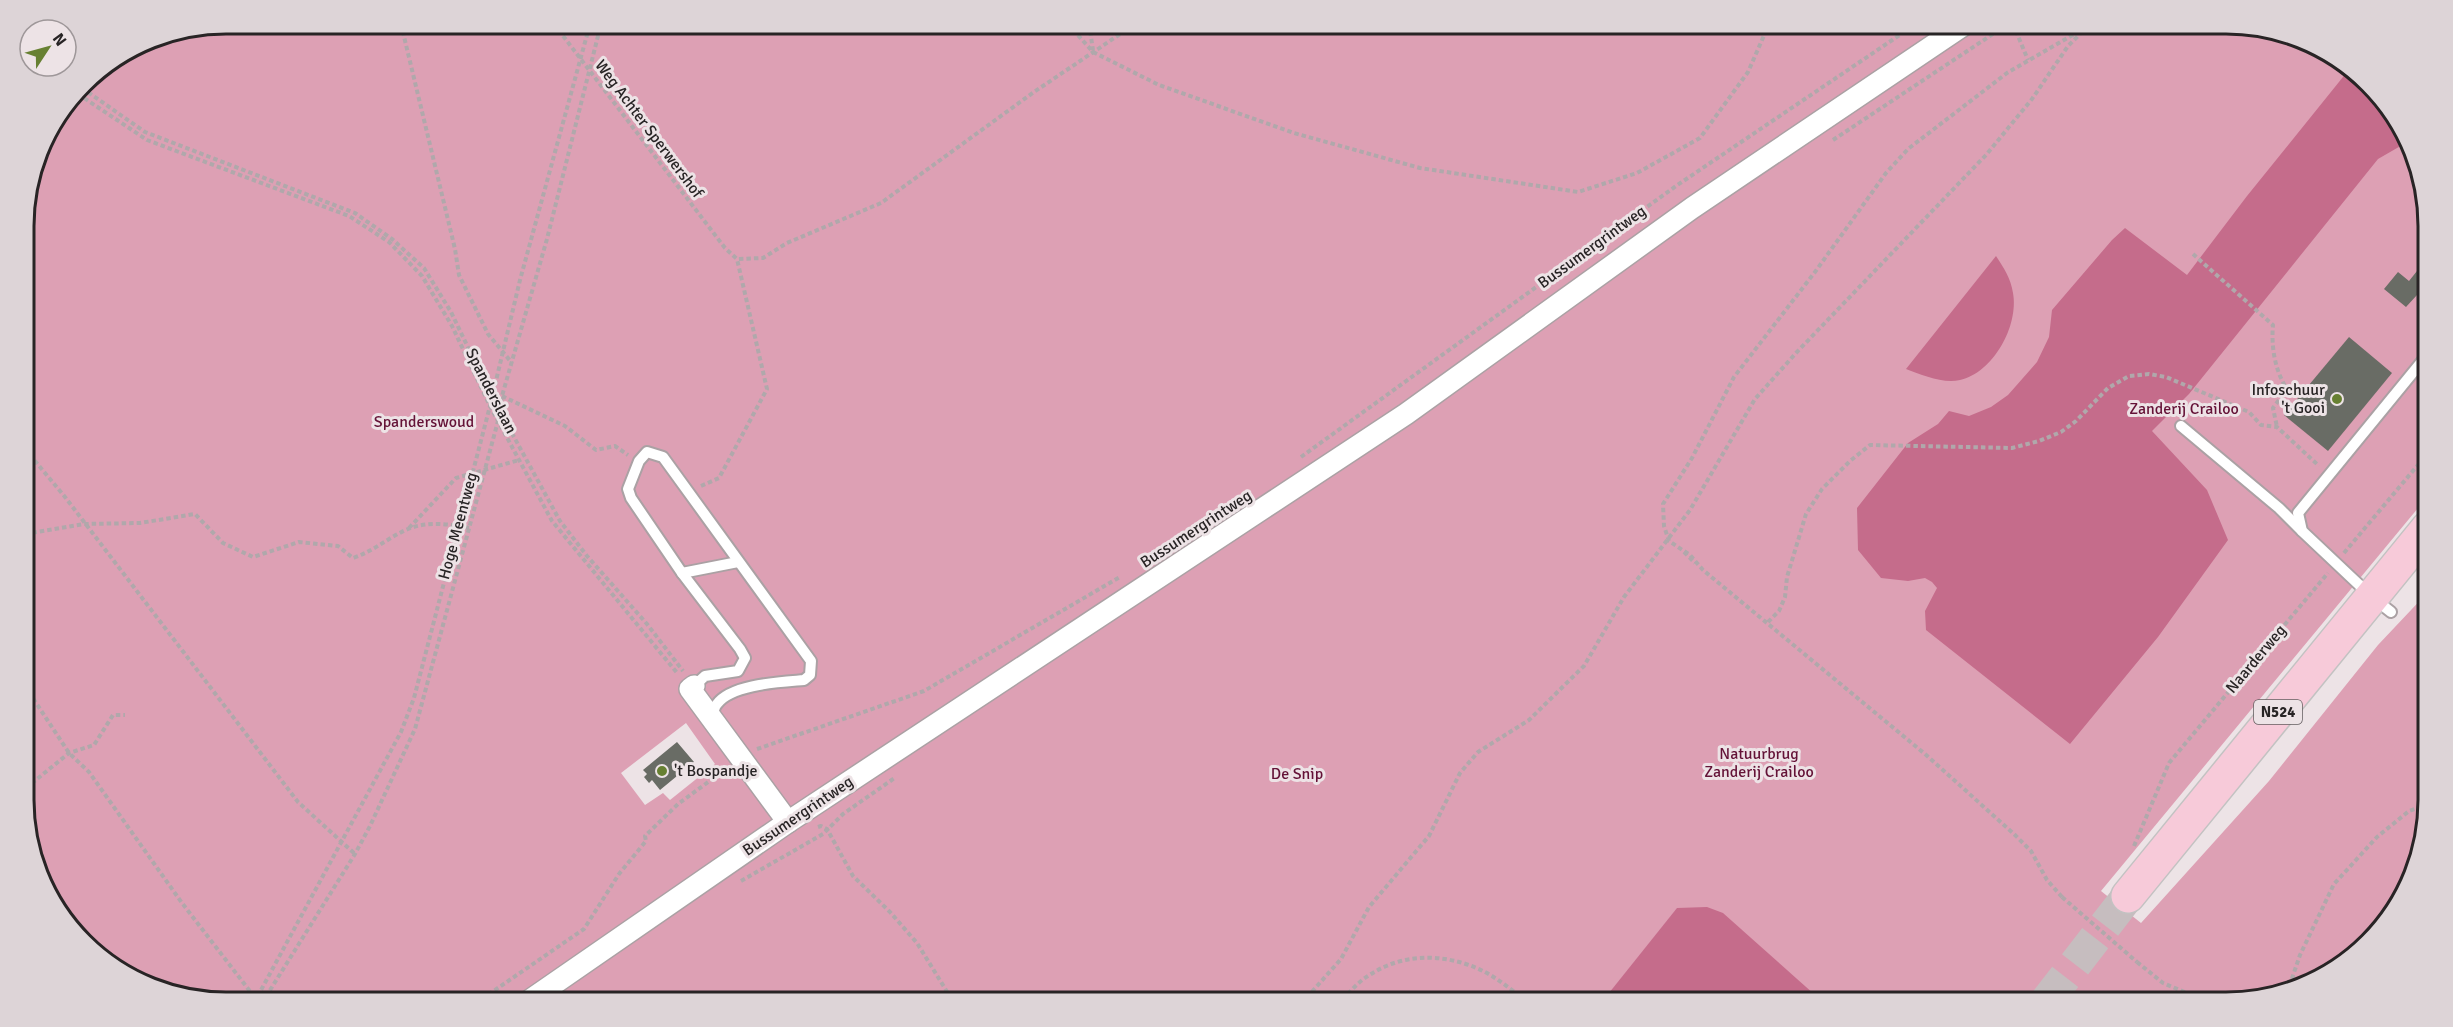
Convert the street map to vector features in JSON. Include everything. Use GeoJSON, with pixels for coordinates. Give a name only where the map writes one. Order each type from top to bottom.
{"type":"FeatureCollection","features":[{"type":"Feature","properties":{"kind":"main road","name":"N524"},"geometry":{"type":"LineString","coordinates":[[2128,896],[2381,604],[2418,544]]}},
{"type":"Feature","properties":{"kind":"street","name":"Bussumergrintweg"},"geometry":{"type":"LineString","coordinates":[[542,992],[788,822],[1406,414],[1692,208],[1950,34]]}},
{"type":"Feature","properties":{"kind":"street"},"geometry":{"type":"LineString","coordinates":[[692,687],[788,822]]}},
{"type":"Feature","properties":{"kind":"lane"},"geometry":{"type":"LineString","coordinates":[[2302,531],[2298,513],[2418,366]]}},
{"type":"Feature","properties":{"kind":"lane"},"geometry":{"type":"LineString","coordinates":[[2181,426],[2279,508],[2381,604]]}},
{"type":"Feature","properties":{"kind":"lane"},"geometry":{"type":"LineString","coordinates":[[692,687],[705,676],[738,672],[745,658],[682,573],[631,498],[628,489],[639,461],[647,452],[663,457],[812,661],[811,669],[804,680],[754,685],[716,704],[712,718]]}},
{"type":"Feature","properties":{"kind":"lane"},"geometry":{"type":"LineString","coordinates":[[682,573],[738,562]]}},
{"type":"Feature","properties":{"kind":"path"},"geometry":{"type":"LineString","coordinates":[[403,34],[455,249],[459,275],[488,334],[512,363]]}},
{"type":"Feature","properties":{"kind":"path","name":"Weg Achter Sperwershof"},"geometry":{"type":"LineString","coordinates":[[562,34],[725,249],[737,259]]}},
{"type":"Feature","properties":{"kind":"path"},"geometry":{"type":"LineString","coordinates":[[263,992],[401,732],[414,698],[559,132],[588,34]]}},
{"type":"Feature","properties":{"kind":"path","name":"Hoge Meentweg"},"geometry":{"type":"LineString","coordinates":[[264,992],[354,854],[370,826],[415,729],[485,471],[502,396],[547,239],[598,34]]}},
{"type":"Feature","properties":{"kind":"path"},"geometry":{"type":"LineString","coordinates":[[1077,34],[1093,52],[1159,85],[1294,133],[1420,168],[1578,192],[1637,173],[1700,138],[1748,72],[1764,34]]}},
{"type":"Feature","properties":{"kind":"path"},"geometry":{"type":"LineString","coordinates":[[1090,34],[1093,52]]}},
{"type":"Feature","properties":{"kind":"path"},"geometry":{"type":"LineString","coordinates":[[688,493],[719,478],[767,389],[737,259],[763,258],[787,243],[881,203],[1119,34]]}},
{"type":"Feature","properties":{"kind":"path","name":"Bussumergrintweg"},"geometry":{"type":"LineString","coordinates":[[1300,458],[1676,186],[1901,34]]}},
{"type":"Feature","properties":{"kind":"path"},"geometry":{"type":"LineString","coordinates":[[2017,34],[2028,60]]}},
{"type":"Feature","properties":{"kind":"path"},"geometry":{"type":"LineString","coordinates":[[2075,34],[2007,73],[1908,149],[1886,173],[1815,272],[1734,377],[1692,458],[1663,504],[1664,526],[1669,541],[1690,555],[1703,570],[1768,622],[1817,667],[1925,754],[2014,834],[2031,851],[2047,880],[2062,897],[2163,983],[2184,992]]}},
{"type":"Feature","properties":{"kind":"path"},"geometry":{"type":"LineString","coordinates":[[1313,992],[1341,959],[1369,907],[1429,836],[1460,773],[1478,752],[1529,720],[1584,666],[1624,597],[1669,541],[1690,510],[1755,399],[1796,353],[1986,155],[2032,99],[2078,34]]}},
{"type":"Feature","properties":{"kind":"path","name":"Spanderslaan"},"geometry":{"type":"LineString","coordinates":[[89,93],[145,132],[355,213],[392,239],[424,268],[451,312],[491,395],[560,520],[587,556],[647,624],[692,687]]}},
{"type":"Feature","properties":{"kind":"path"},"geometry":{"type":"LineString","coordinates":[[84,98],[147,140],[349,216],[389,242],[422,276],[452,326],[490,406],[552,521],[692,687]]}},
{"type":"Feature","properties":{"kind":"path"},"geometry":{"type":"LineString","coordinates":[[2193,254],[2273,325],[2272,339],[2279,377],[2287,389],[2273,408],[2277,428]]}},
{"type":"Feature","properties":{"kind":"path"},"geometry":{"type":"LineString","coordinates":[[1768,622],[1779,611],[1785,597],[1787,577],[1806,514],[1822,489],[1870,445],[2012,448],[2039,441],[2061,432],[2076,421],[2108,388],[2129,376],[2149,374],[2166,377],[2249,412],[2261,425],[2277,428],[2328,474]]}},
{"type":"Feature","properties":{"kind":"path"},"geometry":{"type":"LineString","coordinates":[[502,396],[565,426],[596,450],[615,447],[639,461]]}},
{"type":"Feature","properties":{"kind":"path"},"geometry":{"type":"LineString","coordinates":[[35,532],[84,524],[140,523],[195,514],[223,543],[253,557],[299,542],[338,546],[353,558],[371,552],[408,529],[456,478],[519,460]]}},
{"type":"Feature","properties":{"kind":"path"},"geometry":{"type":"LineString","coordinates":[[35,461],[298,801],[354,854]]}},
{"type":"Feature","properties":{"kind":"path","name":"Naarderweg"},"geometry":{"type":"LineString","coordinates":[[2132,852],[2169,763],[2418,465]]}},
{"type":"Feature","properties":{"kind":"path"},"geometry":{"type":"LineString","coordinates":[[408,529],[444,523],[470,528]]}},
{"type":"Feature","properties":{"kind":"path","name":"Bussumergrintweg"},"geometry":{"type":"LineString","coordinates":[[492,992],[585,929],[619,874],[646,841],[645,836],[678,804],[741,758],[759,748],[924,691],[1124,574]]}},
{"type":"Feature","properties":{"kind":"path"},"geometry":{"type":"LineString","coordinates":[[35,700],[69,753],[88,772],[182,903],[250,992]]}},
{"type":"Feature","properties":{"kind":"path"},"geometry":{"type":"LineString","coordinates":[[35,781],[69,753],[94,746],[113,715],[125,715]]}},
{"type":"Feature","properties":{"kind":"path"},"geometry":{"type":"LineString","coordinates":[[2291,981],[2300,955],[2334,884],[2377,837],[2409,811],[2418,808]]}},
{"type":"Feature","properties":{"kind":"path"},"geometry":{"type":"LineString","coordinates":[[827,829],[853,876],[890,912],[916,943],[947,992]]}},
{"type":"Feature","properties":{"kind":"path"},"geometry":{"type":"LineString","coordinates":[[1349,992],[1367,976],[1391,964],[1408,958],[1423,957],[1458,960],[1476,968],[1512,992]]}},
{"type":"Feature","properties":{"kind":"green space"},"geometry":{"type":"Polygon","coordinates":[[[226,34],[2227,34],[2264,38],[2300,49],[2344,74],[2379,109],[2393,130],[2412,177],[2417,201],[2418,226],[2418,508],[2101,891],[2141,923],[2269,781],[2378,645],[2418,603],[2418,813],[2412,850],[2393,897],[2379,918],[2344,953],[2312,973],[2264,989],[2239,992],[226,992],[189,989],[153,978],[130,967],[109,953],[74,918],[49,874],[36,826],[36,201],[49,153],[60,130],[82,100],[100,82],[130,60],[153,49],[189,38],[226,34]],[[686,723],[621,773],[645,805],[663,793],[670,800],[715,764],[686,723]]]}},
{"type":"Feature","properties":{"kind":"shaded area"},"geometry":{"type":"Polygon","coordinates":[[[2345,75],[2379,109],[2401,146],[2378,159],[2189,394],[2152,431],[2207,490],[2228,540],[2158,637],[2070,744],[1926,630],[1925,611],[1937,588],[1925,578],[1908,581],[1881,578],[1858,550],[1857,508],[1908,443],[1938,424],[1949,411],[1969,416],[1991,407],[2008,395],[2037,362],[2049,337],[2052,310],[2125,228],[2187,275],[2345,75]]]}},
{"type":"Feature","properties":{"kind":"shaded area"},"geometry":{"type":"Polygon","coordinates":[[[1996,256],[2011,283],[2014,306],[2008,333],[1993,358],[1972,376],[1953,381],[1933,378],[1906,369],[1996,256]]]}},
{"type":"Feature","properties":{"kind":"shaded area"},"geometry":{"type":"Polygon","coordinates":[[[1707,907],[1723,913],[1812,992],[1610,992],[1677,908],[1707,907]]]}},
{"type":"Feature","properties":{"kind":"building"},"geometry":{"type":"Polygon","coordinates":[[[2398,272],[2409,281],[2418,272],[2418,296],[2406,307],[2384,289],[2398,272]]]}},
{"type":"Feature","properties":{"kind":"building"},"geometry":{"type":"Polygon","coordinates":[[[2349,337],[2392,373],[2328,451],[2284,415],[2349,337]]]}},
{"type":"Feature","properties":{"kind":"building"},"geometry":{"type":"Polygon","coordinates":[[[677,742],[694,762],[660,790],[652,780],[649,783],[644,777],[647,774],[643,770],[677,742]]]}},
{"type":"Feature","properties":{"kind":"tunnel"},"geometry":{"type":"LineString","coordinates":[[2054,992],[2128,896]]}},
{"type":"Feature","properties":{"kind":"place","name":"Infoschuur 't Gooi"},"geometry":{"type":"Point","coordinates":[2337,399]}},
{"type":"Feature","properties":{"kind":"place","name":"'t Bospandje"},"geometry":{"type":"Point","coordinates":[662,771]}},
{"type":"Feature","properties":{"kind":"park label","name":"Zanderij Crailoo"},"geometry":{"type":"Point","coordinates":[2184,409]}},
{"type":"Feature","properties":{"kind":"park label","name":"Spanderswoud"},"geometry":{"type":"Point","coordinates":[424,422]}},
{"type":"Feature","properties":{"kind":"park label","name":"Natuurbrug Zanderij Crailoo"},"geometry":{"type":"Point","coordinates":[1759,763]}},
{"type":"Feature","properties":{"kind":"park label","name":"De Snip"},"geometry":{"type":"Point","coordinates":[1297,774]}}]}
